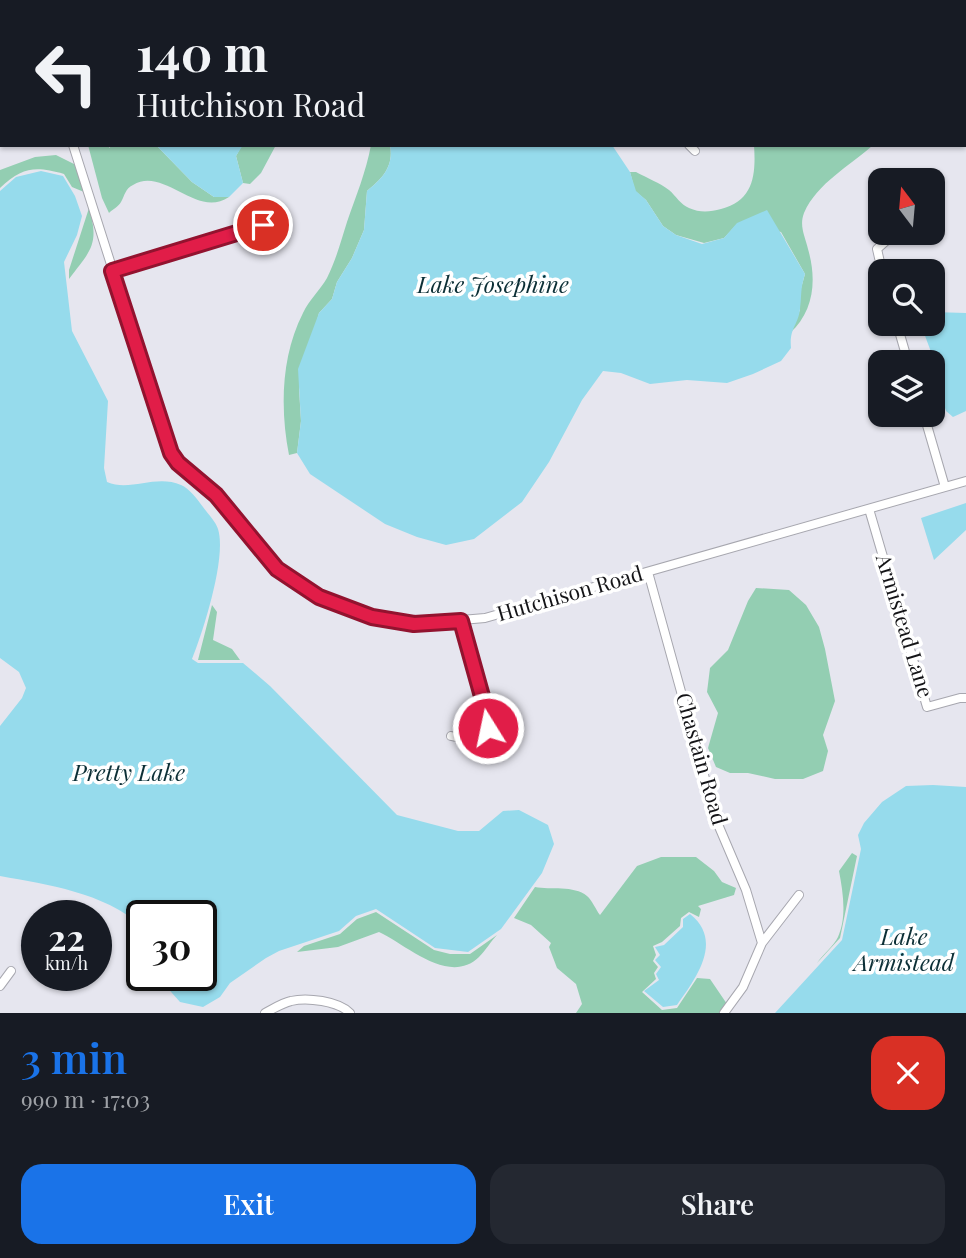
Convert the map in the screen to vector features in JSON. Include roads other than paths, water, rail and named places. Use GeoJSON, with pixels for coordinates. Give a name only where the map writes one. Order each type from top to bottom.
{"type":"FeatureCollection","features":[{"type":"Feature","properties":{"kind":"street","name":"Hutchison Road"},"geometry":{"type":"LineString","coordinates":[[74,147],[171,453],[178,463],[216,495],[277,569],[319,597],[372,617],[414,624],[485,618],[966,481]]}},
{"type":"Feature","properties":{"kind":"street"},"geometry":{"type":"LineString","coordinates":[[112,271],[263,225]]}},
{"type":"Feature","properties":{"kind":"street"},"geometry":{"type":"LineString","coordinates":[[928,427],[945,487]]}},
{"type":"Feature","properties":{"kind":"street","name":"Armistead Lane"},"geometry":{"type":"LineString","coordinates":[[869,509],[927,707],[966,698]]}},
{"type":"Feature","properties":{"kind":"street","name":"Chastain Road"},"geometry":{"type":"LineString","coordinates":[[648,572],[717,822],[746,890],[762,943]]}},
{"type":"Feature","properties":{"kind":"street"},"geometry":{"type":"LineString","coordinates":[[452,736],[471,738],[481,735],[486,732],[489,723],[461,621]]}},
{"type":"Feature","properties":{"kind":"street"},"geometry":{"type":"LineString","coordinates":[[724,1013],[743,987],[762,943],[799,895]]}},
{"type":"Feature","properties":{"kind":"street"},"geometry":{"type":"LineString","coordinates":[[0,986],[11,971]]}},
{"type":"Feature","properties":{"kind":"street"},"geometry":{"type":"LineString","coordinates":[[265,1013],[291,1000],[325,1001],[344,1007],[350,1013]]}},
{"type":"Feature","properties":{"kind":"water"},"geometry":{"type":"Polygon","coordinates":[[[158,147],[242,147],[236,156],[243,183],[229,197],[214,197],[192,182],[158,147]]]}},
{"type":"Feature","properties":{"kind":"water","name":"Lake Josephine"},"geometry":{"type":"Polygon","coordinates":[[[390,147],[613,147],[630,172],[636,191],[646,200],[663,226],[676,235],[702,244],[724,238],[737,223],[767,210],[805,274],[799,315],[791,336],[791,348],[781,361],[727,383],[687,380],[650,384],[621,373],[603,371],[582,400],[549,462],[522,502],[474,539],[446,545],[385,524],[310,474],[297,453],[301,421],[298,369],[319,313],[332,299],[337,282],[352,258],[364,230],[367,191],[386,171],[390,147]]]}},
{"type":"Feature","properties":{"kind":"water","name":"Pretty Lake"},"geometry":{"type":"Polygon","coordinates":[[[41,171],[63,176],[75,196],[82,216],[77,235],[64,262],[72,331],[108,401],[104,468],[107,482],[125,485],[162,481],[181,485],[196,498],[218,529],[220,542],[217,575],[192,659],[198,663],[243,663],[270,686],[397,815],[458,831],[479,831],[503,811],[519,810],[548,825],[554,844],[542,873],[501,929],[468,952],[435,948],[376,909],[356,916],[339,931],[266,958],[230,983],[220,997],[203,1007],[180,1002],[170,991],[217,991],[217,900],[126,900],[126,914],[112,906],[112,900],[97,900],[56,887],[0,876],[0,726],[22,698],[26,688],[19,672],[0,658],[0,191],[16,177],[41,171]]]}},
{"type":"Feature","properties":{"kind":"water"},"geometry":{"type":"Polygon","coordinates":[[[945,312],[966,313],[966,411],[953,417],[945,408],[945,350],[930,350],[925,336],[945,336],[945,312]]]}},
{"type":"Feature","properties":{"kind":"water"},"geometry":{"type":"Polygon","coordinates":[[[966,503],[966,530],[934,560],[921,518],[966,503]]]}},
{"type":"Feature","properties":{"kind":"water","name":"Lake Armistead"},"geometry":{"type":"Polygon","coordinates":[[[906,786],[966,787],[966,1013],[775,1013],[842,940],[861,849],[858,835],[864,823],[882,802],[906,786]]]}},
{"type":"Feature","properties":{"kind":"water"},"geometry":{"type":"Polygon","coordinates":[[[690,914],[705,936],[703,960],[677,1005],[663,1007],[644,991],[659,980],[656,974],[661,967],[655,960],[660,955],[655,947],[664,945],[683,927],[683,919],[690,914]]]}}]}
